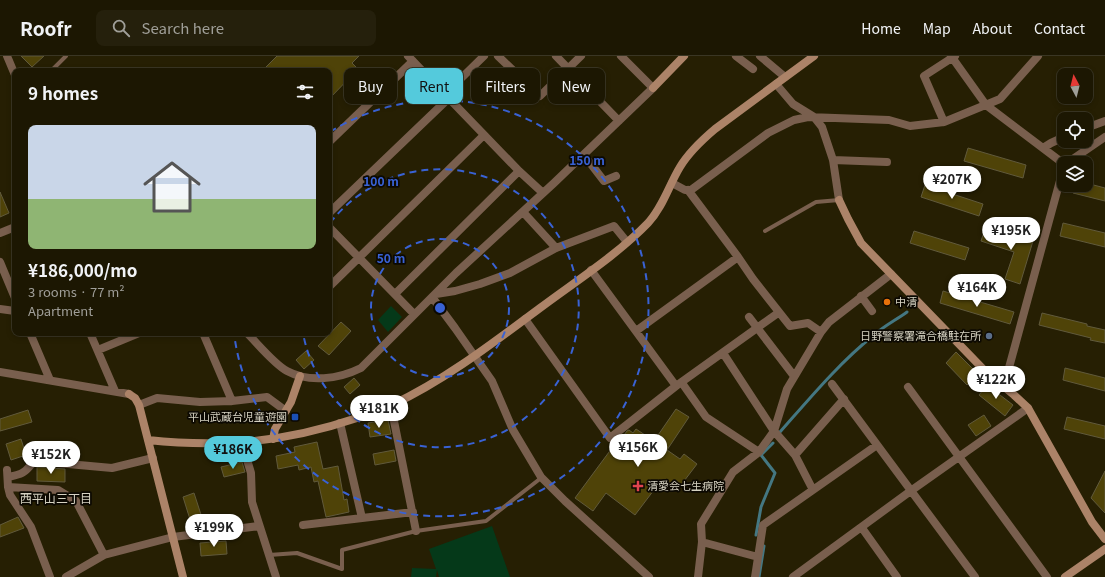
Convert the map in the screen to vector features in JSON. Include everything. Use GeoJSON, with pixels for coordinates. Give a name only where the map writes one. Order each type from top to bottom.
{"type":"FeatureCollection","features":[{"type":"Feature","properties":{"kind":"street"},"geometry":{"type":"LineString","coordinates":[[7,56],[12,68]]}},
{"type":"Feature","properties":{"kind":"street"},"geometry":{"type":"LineString","coordinates":[[463,79],[484,56]]}},
{"type":"Feature","properties":{"kind":"street"},"geometry":{"type":"LineString","coordinates":[[498,56],[540,96],[548,88]]}},
{"type":"Feature","properties":{"kind":"street"},"geometry":{"type":"LineString","coordinates":[[556,56],[568,68],[581,56]]}},
{"type":"Feature","properties":{"kind":"street"},"geometry":{"type":"LineString","coordinates":[[621,56],[652,88]]}},
{"type":"Feature","properties":{"kind":"street"},"geometry":{"type":"LineString","coordinates":[[250,336],[280,366],[287,371],[300,376],[312,378],[331,378],[344,375],[361,368],[456,273],[584,155],[684,56]]}},
{"type":"Feature","properties":{"kind":"street"},"geometry":{"type":"LineString","coordinates":[[736,56],[753,69]]}},
{"type":"Feature","properties":{"kind":"street"},"geometry":{"type":"LineString","coordinates":[[760,56],[785,78]]}},
{"type":"Feature","properties":{"kind":"street"},"geometry":{"type":"LineString","coordinates":[[148,440],[199,444],[242,443],[314,431],[340,424],[391,406],[437,381],[525,319],[627,242],[649,222],[662,202],[681,166],[700,141],[814,56]]}},
{"type":"Feature","properties":{"kind":"street"},"geometry":{"type":"LineString","coordinates":[[688,190],[691,190],[768,133],[794,120],[814,117],[889,120],[910,126],[944,122],[1000,99],[1038,56]]}},
{"type":"Feature","properties":{"kind":"street"},"geometry":{"type":"LineString","coordinates":[[944,122],[924,76],[953,57],[986,105],[1057,158]]}},
{"type":"Feature","properties":{"kind":"street"},"geometry":{"type":"LineString","coordinates":[[332,139],[410,59],[419,68]]}},
{"type":"Feature","properties":{"kind":"street"},"geometry":{"type":"LineString","coordinates":[[776,84],[793,104],[814,117],[824,132],[833,160],[839,200],[861,243],[986,372],[1028,408],[1092,522],[1105,539]]}},
{"type":"Feature","properties":{"kind":"street"},"geometry":{"type":"LineString","coordinates":[[332,210],[439,104]]}},
{"type":"Feature","properties":{"kind":"street"},"geometry":{"type":"LineString","coordinates":[[455,104],[519,171],[543,193]]}},
{"type":"Feature","properties":{"kind":"street"},"geometry":{"type":"LineString","coordinates":[[603,104],[619,121]]}},
{"type":"Feature","properties":{"kind":"street"},"geometry":{"type":"LineString","coordinates":[[1093,125],[1105,120]]}},
{"type":"Feature","properties":{"kind":"street"},"geometry":{"type":"LineString","coordinates":[[332,284],[484,135]]}},
{"type":"Feature","properties":{"kind":"street"},"geometry":{"type":"LineString","coordinates":[[1077,156],[1105,137]]}},
{"type":"Feature","properties":{"kind":"street"},"geometry":{"type":"LineString","coordinates":[[1043,148],[1057,140]]}},
{"type":"Feature","properties":{"kind":"street"},"geometry":{"type":"LineString","coordinates":[[584,155],[604,181],[616,176]]}},
{"type":"Feature","properties":{"kind":"street"},"geometry":{"type":"LineString","coordinates":[[833,160],[887,162]]}},
{"type":"Feature","properties":{"kind":"street"},"geometry":{"type":"LineString","coordinates":[[395,294],[519,171]]}},
{"type":"Feature","properties":{"kind":"street"},"geometry":{"type":"LineString","coordinates":[[672,183],[688,190],[778,313],[790,326],[808,323],[821,332]]}},
{"type":"Feature","properties":{"kind":"street"},"geometry":{"type":"LineString","coordinates":[[1004,386],[1057,192]]}},
{"type":"Feature","properties":{"kind":"street"},"geometry":{"type":"LineString","coordinates":[[523,212],[556,248]]}},
{"type":"Feature","properties":{"kind":"street"},"geometry":{"type":"LineString","coordinates":[[434,295],[480,284],[510,273],[556,248],[614,226],[627,242]]}},
{"type":"Feature","properties":{"kind":"street"},"geometry":{"type":"LineString","coordinates":[[0,233],[12,227]]}},
{"type":"Feature","properties":{"kind":"street"},"geometry":{"type":"LineString","coordinates":[[332,230],[414,314]]}},
{"type":"Feature","properties":{"kind":"street"},"geometry":{"type":"LineString","coordinates":[[636,331],[738,257]]}},
{"type":"Feature","properties":{"kind":"street"},"geometry":{"type":"LineString","coordinates":[[0,262],[12,291]]}},
{"type":"Feature","properties":{"kind":"street"},"geometry":{"type":"LineString","coordinates":[[591,270],[636,331],[706,417],[759,452]]}},
{"type":"Feature","properties":{"kind":"street"},"geometry":{"type":"LineString","coordinates":[[698,577],[702,542],[701,524],[733,472],[759,452],[774,431],[787,389],[821,332],[829,322],[890,274]]}},
{"type":"Feature","properties":{"kind":"street"},"geometry":{"type":"LineString","coordinates":[[434,295],[492,381],[513,430],[542,478],[565,501],[649,577]]}},
{"type":"Feature","properties":{"kind":"street"},"geometry":{"type":"LineString","coordinates":[[861,296],[872,311]]}},
{"type":"Feature","properties":{"kind":"street"},"geometry":{"type":"LineString","coordinates":[[0,309],[12,311]]}},
{"type":"Feature","properties":{"kind":"street"},"geometry":{"type":"LineString","coordinates":[[525,319],[610,438],[679,385],[778,313]]}},
{"type":"Feature","properties":{"kind":"street"},"geometry":{"type":"LineString","coordinates":[[749,317],[794,376]]}},
{"type":"Feature","properties":{"kind":"street"},"geometry":{"type":"LineString","coordinates":[[31,336],[50,380]]}},
{"type":"Feature","properties":{"kind":"street"},"geometry":{"type":"LineString","coordinates":[[91,336],[115,391]]}},
{"type":"Feature","properties":{"kind":"street"},"geometry":{"type":"LineString","coordinates":[[98,350],[127,336]]}},
{"type":"Feature","properties":{"kind":"street"},"geometry":{"type":"LineString","coordinates":[[205,336],[232,401]]}},
{"type":"Feature","properties":{"kind":"street"},"geometry":{"type":"LineString","coordinates":[[723,353],[774,431],[795,455],[813,490]]}},
{"type":"Feature","properties":{"kind":"street"},"geometry":{"type":"LineString","coordinates":[[0,372],[115,391],[129,394],[135,398],[139,404],[183,577]]}},
{"type":"Feature","properties":{"kind":"street"},"geometry":{"type":"LineString","coordinates":[[273,439],[274,429],[286,411],[300,376]]}},
{"type":"Feature","properties":{"kind":"street"},"geometry":{"type":"LineString","coordinates":[[832,384],[975,577]]}},
{"type":"Feature","properties":{"kind":"street"},"geometry":{"type":"LineString","coordinates":[[908,387],[1047,577]]}},
{"type":"Feature","properties":{"kind":"street"},"geometry":{"type":"LineString","coordinates":[[139,404],[157,398],[200,402],[232,401],[267,397],[286,411]]}},
{"type":"Feature","properties":{"kind":"street"},"geometry":{"type":"LineString","coordinates":[[795,455],[844,399]]}},
{"type":"Feature","properties":{"kind":"street"},"geometry":{"type":"LineString","coordinates":[[391,406],[416,531]]}},
{"type":"Feature","properties":{"kind":"street"},"geometry":{"type":"LineString","coordinates":[[793,577],[1028,408]]}},
{"type":"Feature","properties":{"kind":"street"},"geometry":{"type":"LineString","coordinates":[[340,424],[362,518]]}},
{"type":"Feature","properties":{"kind":"street"},"geometry":{"type":"LineString","coordinates":[[242,443],[251,473],[252,502],[276,577]]}},
{"type":"Feature","properties":{"kind":"street"},"geometry":{"type":"LineString","coordinates":[[755,577],[760,540],[764,525],[877,445]]}},
{"type":"Feature","properties":{"kind":"street"},"geometry":{"type":"LineString","coordinates":[[50,577],[31,527],[10,496],[8,487],[8,473],[22,473],[35,461],[112,468],[153,458]]}},
{"type":"Feature","properties":{"kind":"street"},"geometry":{"type":"LineString","coordinates":[[8,487],[58,490],[76,501],[104,556]]}},
{"type":"Feature","properties":{"kind":"street"},"geometry":{"type":"LineString","coordinates":[[303,525],[413,512]]}},
{"type":"Feature","properties":{"kind":"street"},"geometry":{"type":"LineString","coordinates":[[66,577],[104,556],[173,538],[259,526]]}},
{"type":"Feature","properties":{"kind":"street"},"geometry":{"type":"LineString","coordinates":[[862,528],[897,577]]}},
{"type":"Feature","properties":{"kind":"street"},"geometry":{"type":"LineString","coordinates":[[702,542],[758,558]]}},
{"type":"Feature","properties":{"kind":"street"},"geometry":{"type":"LineString","coordinates":[[1066,577],[1105,549]]}},
{"type":"Feature","properties":{"kind":"lane"},"geometry":{"type":"LineString","coordinates":[[54,68],[66,56]]}},
{"type":"Feature","properties":{"kind":"lane"},"geometry":{"type":"LineString","coordinates":[[765,231],[816,202],[839,200]]}},
{"type":"Feature","properties":{"kind":"lane"},"geometry":{"type":"LineString","coordinates":[[269,555],[297,553],[342,569],[342,550],[416,531],[486,521],[542,478]]}},
{"type":"Feature","properties":{"kind":"green space"},"geometry":{"type":"Polygon","coordinates":[[[391,306],[402,317],[388,332],[378,320],[391,306]]]}},
{"type":"Feature","properties":{"kind":"green space"},"geometry":{"type":"Polygon","coordinates":[[[492,526],[510,577],[439,577],[437,570],[436,577],[411,577],[412,568],[436,569],[429,549],[492,526]]]}},
{"type":"Feature","properties":{"kind":"building"},"geometry":{"type":"Polygon","coordinates":[[[21,56],[44,56],[32,67],[21,56]]]}},
{"type":"Feature","properties":{"kind":"building"},"geometry":{"type":"Polygon","coordinates":[[[277,56],[359,56],[352,63],[357,68],[344,68],[344,83],[332,96],[332,68],[265,68],[277,56]]]}},
{"type":"Feature","properties":{"kind":"building"},"geometry":{"type":"Polygon","coordinates":[[[968,148],[1026,165],[1023,178],[964,161],[968,148]]]}},
{"type":"Feature","properties":{"kind":"building"},"geometry":{"type":"Polygon","coordinates":[[[925,185],[983,204],[979,216],[921,197],[925,185]]]}},
{"type":"Feature","properties":{"kind":"building"},"geometry":{"type":"Polygon","coordinates":[[[1093,185],[1105,188],[1105,201],[1073,193],[1093,192],[1093,185]]]}},
{"type":"Feature","properties":{"kind":"building"},"geometry":{"type":"Polygon","coordinates":[[[0,192],[9,213],[0,217],[0,192]]]}},
{"type":"Feature","properties":{"kind":"building"},"geometry":{"type":"Polygon","coordinates":[[[1063,223],[1105,233],[1105,247],[1060,236],[1063,223]]]}},
{"type":"Feature","properties":{"kind":"building"},"geometry":{"type":"Polygon","coordinates":[[[986,226],[1033,241],[1020,284],[1005,279],[1014,252],[981,241],[986,226]]]}},
{"type":"Feature","properties":{"kind":"building"},"geometry":{"type":"Polygon","coordinates":[[[914,231],[969,248],[965,260],[910,243],[914,231]]]}},
{"type":"Feature","properties":{"kind":"building"},"geometry":{"type":"Polygon","coordinates":[[[943,291],[1014,312],[1010,324],[940,303],[943,291]]]}},
{"type":"Feature","properties":{"kind":"building"},"geometry":{"type":"Polygon","coordinates":[[[1042,313],[1105,330],[1105,343],[1039,325],[1042,313]]]}},
{"type":"Feature","properties":{"kind":"building"},"geometry":{"type":"Polygon","coordinates":[[[341,322],[351,331],[329,355],[318,346],[328,336],[332,336],[332,331],[341,322]]]}},
{"type":"Feature","properties":{"kind":"building"},"geometry":{"type":"Polygon","coordinates":[[[306,351],[314,360],[304,369],[296,360],[306,351]]]}},
{"type":"Feature","properties":{"kind":"building"},"geometry":{"type":"Polygon","coordinates":[[[956,352],[978,374],[967,385],[946,363],[956,352]]]}},
{"type":"Feature","properties":{"kind":"building"},"geometry":{"type":"Polygon","coordinates":[[[1065,368],[1105,378],[1105,391],[1063,380],[1065,368]]]}},
{"type":"Feature","properties":{"kind":"building"},"geometry":{"type":"Polygon","coordinates":[[[354,378],[360,385],[350,394],[344,387],[354,378]]]}},
{"type":"Feature","properties":{"kind":"building"},"geometry":{"type":"Polygon","coordinates":[[[987,385],[1013,405],[1005,416],[979,395],[987,385]]]}},
{"type":"Feature","properties":{"kind":"building"},"geometry":{"type":"Polygon","coordinates":[[[676,409],[689,417],[667,450],[680,459],[684,454],[697,464],[678,489],[665,479],[662,483],[660,482],[635,515],[606,493],[593,511],[575,498],[612,448],[614,449],[627,431],[629,430],[633,433],[636,429],[654,441],[676,409]]]}},
{"type":"Feature","properties":{"kind":"building"},"geometry":{"type":"Polygon","coordinates":[[[28,410],[32,422],[0,431],[0,419],[28,410]]]}},
{"type":"Feature","properties":{"kind":"building"},"geometry":{"type":"Polygon","coordinates":[[[984,415],[991,426],[976,436],[968,425],[984,415]]]}},
{"type":"Feature","properties":{"kind":"building"},"geometry":{"type":"Polygon","coordinates":[[[1067,417],[1105,426],[1105,439],[1064,429],[1067,417]]]}},
{"type":"Feature","properties":{"kind":"building"},"geometry":{"type":"Polygon","coordinates":[[[388,420],[391,434],[370,437],[368,423],[388,420]]]}},
{"type":"Feature","properties":{"kind":"building"},"geometry":{"type":"Polygon","coordinates":[[[21,439],[26,455],[11,460],[6,444],[21,439]]]}},
{"type":"Feature","properties":{"kind":"building"},"geometry":{"type":"Polygon","coordinates":[[[317,442],[323,469],[338,466],[344,500],[347,499],[349,512],[326,517],[318,481],[314,482],[311,467],[299,470],[298,465],[278,469],[276,456],[295,452],[294,447],[317,442]]]}},
{"type":"Feature","properties":{"kind":"building"},"geometry":{"type":"Polygon","coordinates":[[[394,450],[396,461],[375,465],[373,454],[394,450]]]}},
{"type":"Feature","properties":{"kind":"building"},"geometry":{"type":"Polygon","coordinates":[[[242,462],[245,472],[224,477],[221,467],[242,462]]]}},
{"type":"Feature","properties":{"kind":"building"},"geometry":{"type":"Polygon","coordinates":[[[37,467],[65,469],[65,482],[37,481],[37,467]]]}},
{"type":"Feature","properties":{"kind":"building"},"geometry":{"type":"Polygon","coordinates":[[[1105,471],[1105,513],[1091,498],[1105,471]]]}},
{"type":"Feature","properties":{"kind":"building"},"geometry":{"type":"Polygon","coordinates":[[[194,493],[205,527],[193,529],[183,497],[194,493]]]}},
{"type":"Feature","properties":{"kind":"building"},"geometry":{"type":"Polygon","coordinates":[[[18,517],[24,528],[0,537],[0,525],[18,517]]]}},
{"type":"Feature","properties":{"kind":"building"},"geometry":{"type":"Polygon","coordinates":[[[226,541],[227,554],[201,556],[200,543],[226,541]]]}},
{"type":"Feature","properties":{"kind":"waterway"},"geometry":{"type":"LineString","coordinates":[[780,432],[825,381],[849,357],[878,332],[907,312]]}},
{"type":"Feature","properties":{"kind":"waterway"},"geometry":{"type":"LineString","coordinates":[[756,535],[761,507],[775,473],[761,455],[773,443]]}},
{"type":"Feature","properties":{"kind":"waterway"},"geometry":{"type":"LineString","coordinates":[[759,577],[764,546]]}},
{"type":"Feature","properties":{"kind":"place","name":"中清"},"geometry":{"type":"Point","coordinates":[887,302]}},
{"type":"Feature","properties":{"kind":"place","name":"日野警察署滝合橋駐在所"},"geometry":{"type":"Point","coordinates":[989,336]}},
{"type":"Feature","properties":{"kind":"place","name":"平山武蔵台児童遊園"},"geometry":{"type":"Point","coordinates":[295,417]}},
{"type":"Feature","properties":{"kind":"place","name":"清愛会七生病院"},"geometry":{"type":"Point","coordinates":[638,486]}},
{"type":"Feature","properties":{"kind":"district","name":"西平山三丁目"},"geometry":{"type":"Point","coordinates":[56,499]}}]}
